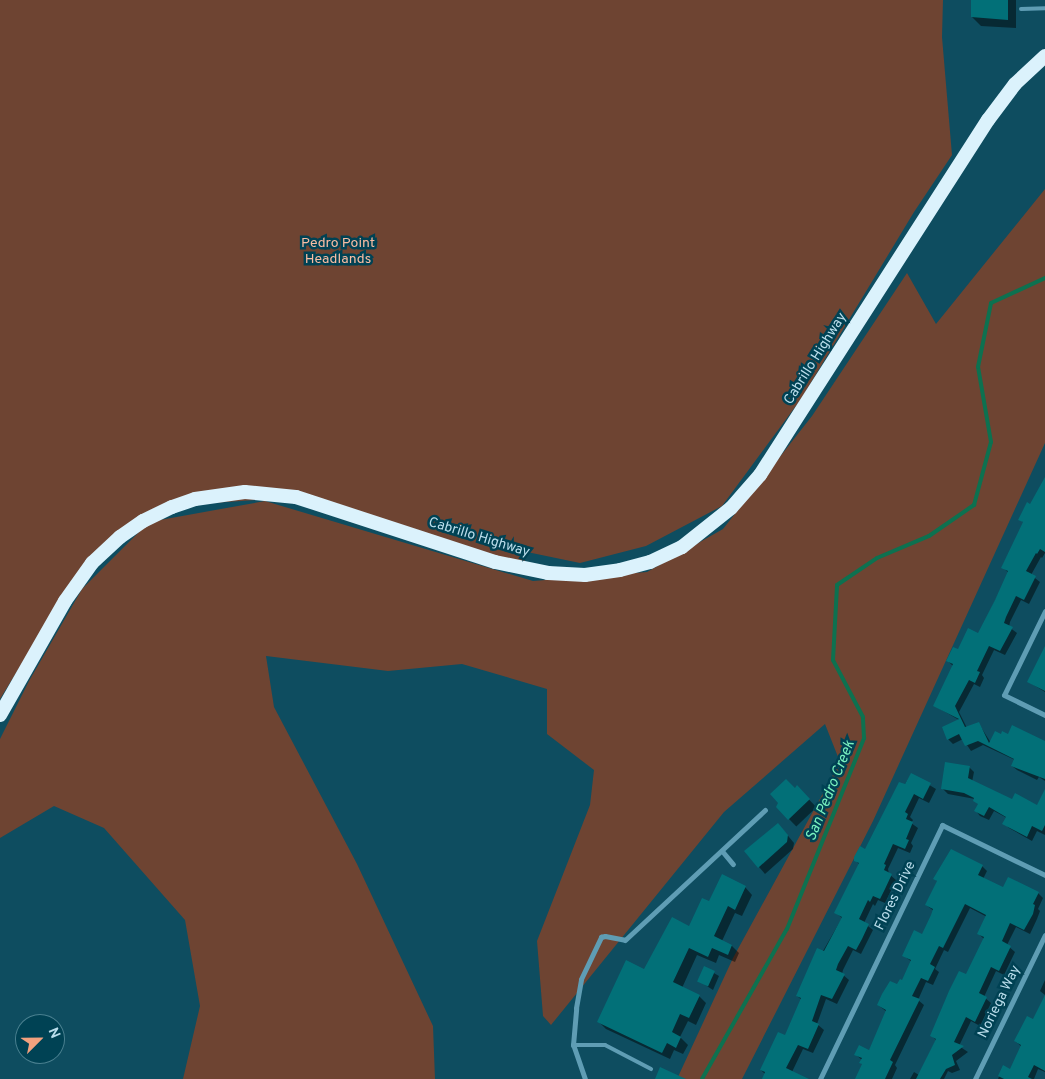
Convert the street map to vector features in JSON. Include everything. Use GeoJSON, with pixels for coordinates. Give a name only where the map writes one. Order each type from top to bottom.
{"type":"FeatureCollection","features":[{"type":"Feature","properties":{"kind":"highway","name":"Cabrillo Highway"},"geometry":{"type":"LineString","coordinates":[[0,715],[65,601],[92,564],[130,529],[156,514],[195,499],[245,492],[296,497],[495,562],[548,573],[585,575],[620,570],[650,562],[682,547],[731,508],[760,475],[991,116],[1015,84],[1045,56]]}},
{"type":"Feature","properties":{"kind":"street"},"geometry":{"type":"LineString","coordinates":[[1045,611],[1004,695],[1045,715]]}},
{"type":"Feature","properties":{"kind":"street"},"geometry":{"type":"LineString","coordinates":[[585,1079],[573,1045],[581,979],[601,937],[606,936],[625,940],[765,810]]}},
{"type":"Feature","properties":{"kind":"street","name":"Flores Drive"},"geometry":{"type":"LineString","coordinates":[[820,1079],[942,825],[1045,875]]}},
{"type":"Feature","properties":{"kind":"street"},"geometry":{"type":"LineString","coordinates":[[722,851],[733,864]]}},
{"type":"Feature","properties":{"kind":"street","name":"Noriega Way"},"geometry":{"type":"LineString","coordinates":[[975,1079],[1045,935]]}},
{"type":"Feature","properties":{"kind":"lane"},"geometry":{"type":"LineString","coordinates":[[1020,9],[1045,8]]}},
{"type":"Feature","properties":{"kind":"lane"},"geometry":{"type":"LineString","coordinates":[[573,1045],[605,1045],[651,1069]]}},
{"type":"Feature","properties":{"kind":"green space","name":"Pedro Point Headlands"},"geometry":{"type":"Polygon","coordinates":[[[0,0],[943,0],[942,37],[952,155],[914,212],[801,399],[722,506],[646,546],[580,563],[527,552],[522,571],[306,502],[269,499],[183,505],[138,525],[92,567],[45,626],[0,699],[0,0]]]}},
{"type":"Feature","properties":{"kind":"green space"},"geometry":{"type":"Polygon","coordinates":[[[1045,189],[1045,443],[873,821],[742,1079],[677,1079],[733,958],[840,762],[825,724],[724,812],[551,1025],[543,1016],[537,941],[590,805],[594,770],[547,734],[547,689],[462,664],[388,671],[266,656],[274,707],[357,864],[433,1026],[435,1079],[183,1079],[200,1006],[185,920],[104,828],[54,806],[0,838],[0,739],[29,681],[82,589],[149,522],[265,501],[533,581],[647,572],[723,529],[812,416],[907,273],[936,324],[1045,189]]]}},
{"type":"Feature","properties":{"kind":"building"},"geometry":{"type":"Polygon","coordinates":[[[971,0],[1008,0],[1008,20],[971,17],[971,0]]]}},
{"type":"Feature","properties":{"kind":"building"},"geometry":{"type":"Polygon","coordinates":[[[1045,477],[1045,552],[1040,549],[1036,553],[1026,571],[1036,576],[1024,600],[1016,596],[1004,623],[1013,627],[1000,651],[989,646],[977,671],[980,672],[975,683],[969,680],[955,706],[965,727],[979,722],[989,743],[995,731],[1001,734],[1002,731],[1008,734],[1012,725],[1045,741],[1045,779],[1011,766],[1014,759],[978,741],[965,746],[959,734],[947,740],[942,727],[959,719],[933,706],[953,664],[946,661],[953,647],[958,649],[968,628],[978,633],[995,600],[1008,571],[1001,568],[1023,522],[1018,520],[1027,502],[1030,504],[1045,477]]]}},
{"type":"Feature","properties":{"kind":"building"},"geometry":{"type":"Polygon","coordinates":[[[1045,646],[1045,691],[1027,682],[1045,646]]]}},
{"type":"Feature","properties":{"kind":"building"},"geometry":{"type":"Polygon","coordinates":[[[945,762],[970,766],[968,778],[1012,799],[1015,793],[1037,805],[1045,789],[1045,825],[1042,831],[1032,826],[1027,837],[1002,824],[1006,817],[989,807],[984,816],[974,811],[978,804],[973,801],[974,798],[964,793],[941,789],[945,762]]]}},
{"type":"Feature","properties":{"kind":"building"},"geometry":{"type":"Polygon","coordinates":[[[911,773],[931,783],[923,799],[914,794],[905,812],[908,814],[906,819],[913,822],[906,839],[909,840],[905,849],[893,844],[884,864],[886,865],[884,870],[892,874],[880,899],[873,896],[870,902],[868,900],[859,919],[869,924],[862,939],[856,950],[848,946],[838,964],[836,970],[845,974],[832,999],[821,995],[812,1021],[819,1024],[808,1049],[798,1045],[786,1068],[809,1079],[762,1079],[765,1072],[760,1070],[778,1032],[785,1035],[801,998],[796,996],[817,948],[824,951],[842,917],[834,913],[859,863],[854,861],[854,857],[860,846],[865,849],[899,782],[905,784],[911,773]]]}},
{"type":"Feature","properties":{"kind":"building"},"geometry":{"type":"Polygon","coordinates":[[[786,779],[795,788],[797,785],[810,799],[788,820],[776,807],[778,803],[770,794],[786,779]]]}},
{"type":"Feature","properties":{"kind":"building"},"geometry":{"type":"Polygon","coordinates":[[[778,823],[788,835],[787,842],[758,868],[744,851],[778,823]]]}},
{"type":"Feature","properties":{"kind":"building"},"geometry":{"type":"Polygon","coordinates":[[[951,849],[983,865],[978,875],[1003,887],[1008,877],[1039,892],[1033,904],[1035,905],[1033,914],[1024,930],[1010,923],[1002,941],[1011,946],[999,971],[991,967],[979,993],[987,997],[975,1022],[966,1017],[954,1042],[964,1046],[952,1055],[955,1065],[946,1069],[940,1079],[916,1079],[936,1039],[930,1036],[949,991],[959,971],[966,974],[984,937],[977,934],[986,915],[965,904],[943,948],[939,946],[930,964],[935,967],[928,981],[921,978],[912,996],[920,999],[890,1060],[893,1062],[885,1079],[855,1079],[862,1064],[859,1063],[862,1058],[854,1055],[859,1045],[869,1050],[886,1010],[877,1005],[882,994],[890,981],[897,984],[900,979],[902,980],[911,960],[902,956],[914,930],[922,934],[931,915],[933,909],[925,905],[937,881],[933,879],[951,849]]]}},
{"type":"Feature","properties":{"kind":"building"},"geometry":{"type":"Polygon","coordinates":[[[722,874],[746,886],[735,910],[728,906],[714,936],[732,945],[728,955],[712,948],[708,957],[689,948],[673,982],[700,995],[689,1018],[680,1014],[672,1032],[681,1037],[676,1048],[667,1043],[662,1053],[597,1022],[626,960],[644,969],[672,917],[689,926],[702,898],[709,901],[722,874]]]}},
{"type":"Feature","properties":{"kind":"building"},"geometry":{"type":"Polygon","coordinates":[[[704,966],[715,971],[708,986],[697,982],[704,966]]]}},
{"type":"Feature","properties":{"kind":"building"},"geometry":{"type":"Polygon","coordinates":[[[1045,995],[1045,1071],[1034,1065],[1028,1077],[1032,1079],[1004,1079],[998,1076],[1003,1065],[1010,1069],[1021,1045],[1014,1041],[1027,1016],[1033,1019],[1045,995]]]}},
{"type":"Feature","properties":{"kind":"building"},"geometry":{"type":"Polygon","coordinates":[[[660,1067],[686,1079],[655,1079],[660,1067]]]}},
{"type":"Feature","properties":{"kind":"waterway","name":"San Pedro Creek"},"geometry":{"type":"LineString","coordinates":[[702,1079],[787,929],[864,738],[863,717],[833,660],[837,585],[877,558],[929,536],[974,505],[991,442],[978,367],[991,303],[1045,278]]}}]}
